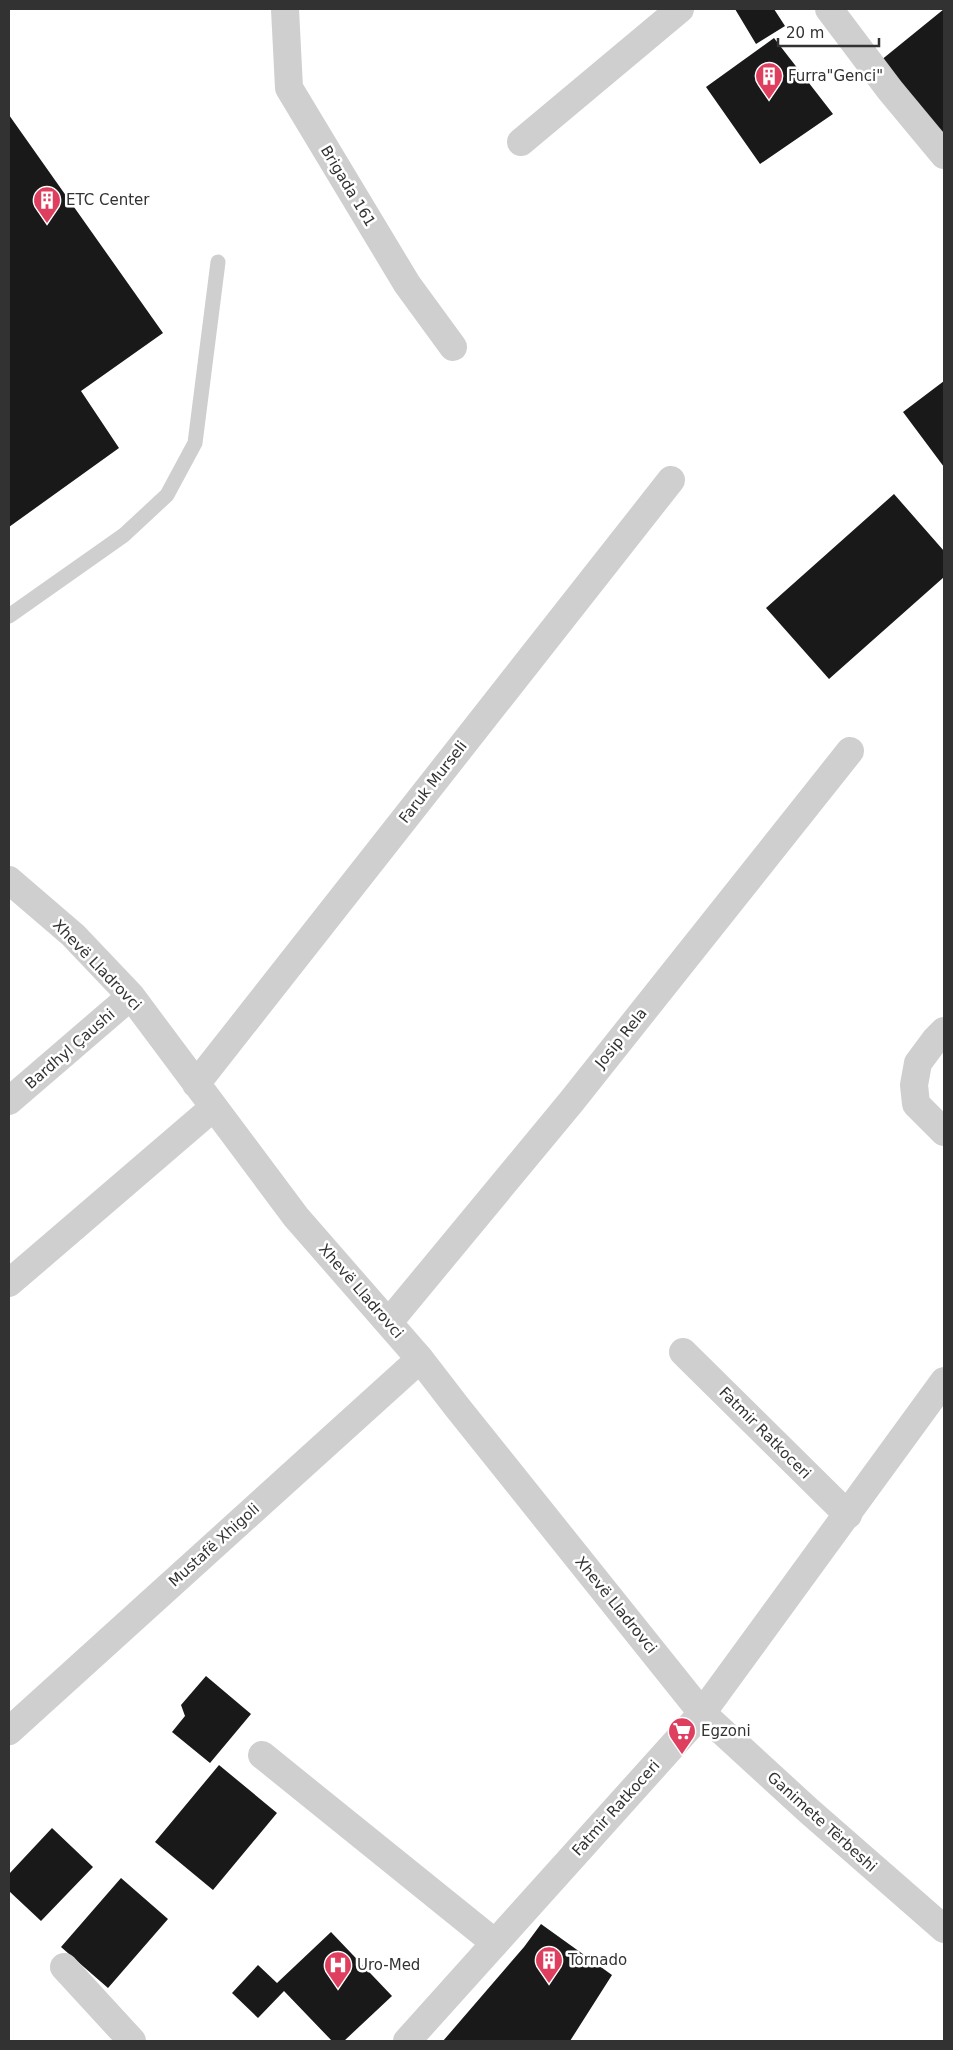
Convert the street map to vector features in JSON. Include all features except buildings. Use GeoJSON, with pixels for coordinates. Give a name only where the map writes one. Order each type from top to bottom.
{"type":"FeatureCollection","features":[{"type":"Feature","properties":{"kind":"street","name":"Brigada 161"},"geometry":{"type":"LineString","coordinates":[[285,9],[289,88],[407,284],[453,347]]}},
{"type":"Feature","properties":{"kind":"street"},"geometry":{"type":"LineString","coordinates":[[521,142],[680,9]]}},
{"type":"Feature","properties":{"kind":"street"},"geometry":{"type":"LineString","coordinates":[[829,9],[890,90],[944,155]]}},
{"type":"Feature","properties":{"kind":"street","name":"Faruk Murseli"},"geometry":{"type":"LineString","coordinates":[[196,1084],[671,480]]}},
{"type":"Feature","properties":{"kind":"street","name":"Josip Rela"},"geometry":{"type":"LineString","coordinates":[[389,1322],[571,1102],[850,751]]}},
{"type":"Feature","properties":{"kind":"street","name":"Xhevë Lladrovci"},"geometry":{"type":"LineString","coordinates":[[9,880],[73,935],[131,996],[296,1217],[420,1359],[702,1713]]}},
{"type":"Feature","properties":{"kind":"street","name":"Bardhyl Çaushi"},"geometry":{"type":"LineString","coordinates":[[9,1101],[131,996]]}},
{"type":"Feature","properties":{"kind":"street"},"geometry":{"type":"LineString","coordinates":[[944,1031],[918,1063],[914,1085],[916,1104],[944,1132]]}},
{"type":"Feature","properties":{"kind":"street"},"geometry":{"type":"LineString","coordinates":[[9,1283],[214,1107]]}},
{"type":"Feature","properties":{"kind":"street","name":"Fatmir Ratkoceri"},"geometry":{"type":"LineString","coordinates":[[683,1352],[848,1515]]}},
{"type":"Feature","properties":{"kind":"street","name":"Mustafë Xhigoli"},"geometry":{"type":"LineString","coordinates":[[9,1731],[420,1359]]}},
{"type":"Feature","properties":{"kind":"street","name":"Fatmir Ratkoceri"},"geometry":{"type":"LineString","coordinates":[[407,2041],[702,1713],[944,1381]]}},
{"type":"Feature","properties":{"kind":"street","name":"Ganimete Tërbeshi"},"geometry":{"type":"LineString","coordinates":[[702,1713],[809,1811],[944,1929]]}},
{"type":"Feature","properties":{"kind":"street"},"geometry":{"type":"LineString","coordinates":[[262,1755],[495,1943]]}},
{"type":"Feature","properties":{"kind":"street"},"geometry":{"type":"LineString","coordinates":[[64,1967],[132,2041]]}},
{"type":"Feature","properties":{"kind":"lane"},"geometry":{"type":"LineString","coordinates":[[9,616],[124,535],[167,495],[195,443],[218,262]]}},
{"type":"Feature","properties":{"kind":"place","name":"Furra\"Genci\""},"geometry":{"type":"Point","coordinates":[769,100]}},
{"type":"Feature","properties":{"kind":"place","name":"ETC Center"},"geometry":{"type":"Point","coordinates":[47,224]}},
{"type":"Feature","properties":{"kind":"place","name":"Egzoni"},"geometry":{"type":"Point","coordinates":[682,1755]}},
{"type":"Feature","properties":{"kind":"place","name":"Tornado"},"geometry":{"type":"Point","coordinates":[549,1984]}},
{"type":"Feature","properties":{"kind":"place","name":"Uro-Med"},"geometry":{"type":"Point","coordinates":[338,1989]}}]}
